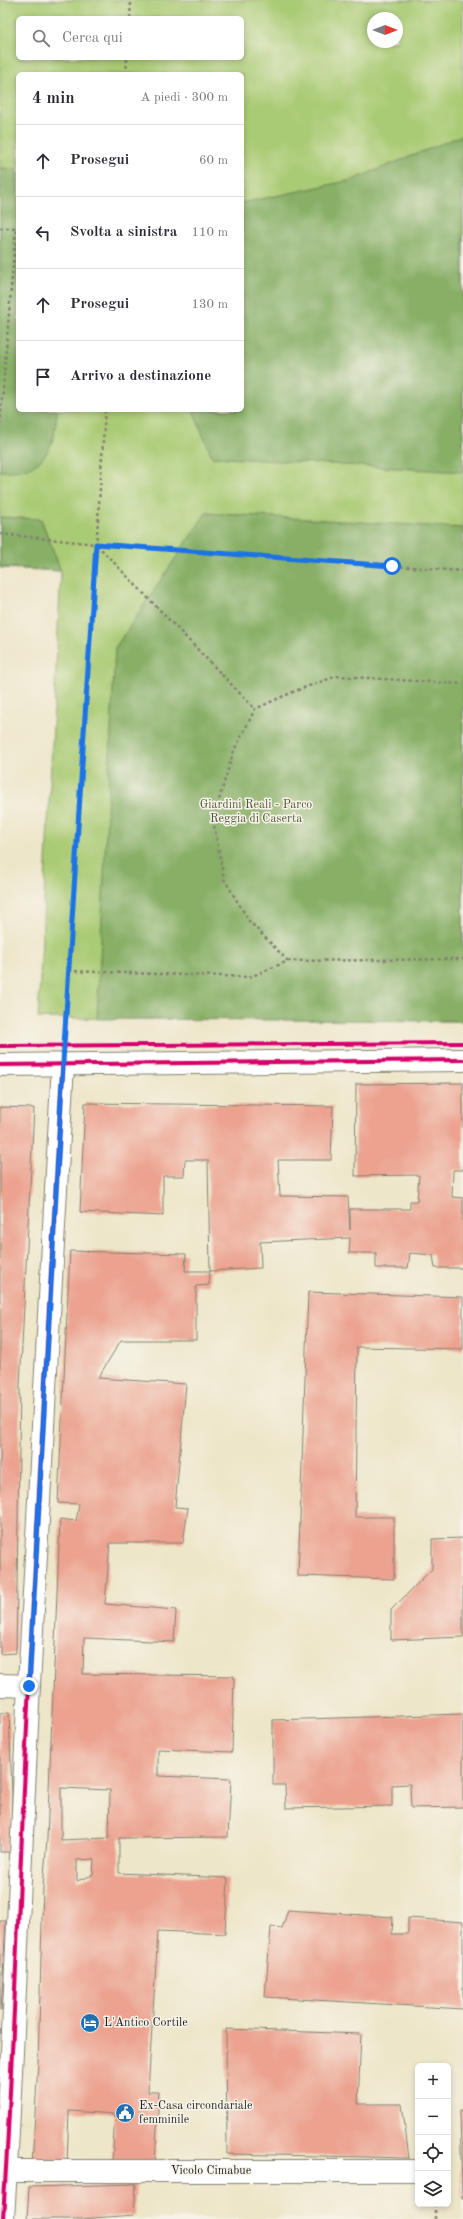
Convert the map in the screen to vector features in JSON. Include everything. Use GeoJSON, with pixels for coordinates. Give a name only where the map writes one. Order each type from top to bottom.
{"type":"FeatureCollection","features":[{"type":"Feature","properties":{"kind":"street"},"geometry":{"type":"LineString","coordinates":[[0,1065],[463,1060]]}},
{"type":"Feature","properties":{"kind":"street"},"geometry":{"type":"LineString","coordinates":[[3,2219],[7,2045],[29,1686],[63,1064]]}},
{"type":"Feature","properties":{"kind":"street"},"geometry":{"type":"LineString","coordinates":[[0,1685],[29,1686]]}},
{"type":"Feature","properties":{"kind":"street","name":"Vicolo Cimabue"},"geometry":{"type":"LineString","coordinates":[[5,2171],[415,2171]]}},
{"type":"Feature","properties":{"kind":"path"},"geometry":{"type":"LineString","coordinates":[[130,16],[131,0]]}},
{"type":"Feature","properties":{"kind":"path"},"geometry":{"type":"LineString","coordinates":[[126,72],[128,60]]}},
{"type":"Feature","properties":{"kind":"path"},"geometry":{"type":"LineString","coordinates":[[0,228],[16,228],[0,424]]}},
{"type":"Feature","properties":{"kind":"path"},"geometry":{"type":"LineString","coordinates":[[63,1064],[105,412]]}},
{"type":"Feature","properties":{"kind":"path"},"geometry":{"type":"LineString","coordinates":[[0,534],[96,544],[463,571]]}},
{"type":"Feature","properties":{"kind":"path"},"geometry":{"type":"LineString","coordinates":[[96,544],[256,709]]}},
{"type":"Feature","properties":{"kind":"path"},"geometry":{"type":"LineString","coordinates":[[288,961],[249,921],[224,879],[213,820],[233,753],[256,709],[295,691],[337,676],[463,684]]}},
{"type":"Feature","properties":{"kind":"path"},"geometry":{"type":"LineString","coordinates":[[69,971],[250,977],[288,961],[463,959]]}},
{"type":"Feature","properties":{"kind":"path"},"geometry":{"type":"LineString","coordinates":[[435,2207],[435,2219]]}},
{"type":"Feature","properties":{"kind":"green space","name":"Giardini Reali - Parco Reggia di Caserta"},"geometry":{"type":"Polygon","coordinates":[[[0,0],[463,0],[463,1021],[38,1018],[61,571],[0,568],[0,0]]]}},
{"type":"Feature","properties":{"kind":"green space"},"geometry":{"type":"Polygon","coordinates":[[[463,135],[463,472],[212,457],[194,412],[244,412],[244,203],[352,180],[463,135]]]}},
{"type":"Feature","properties":{"kind":"green space"},"geometry":{"type":"Polygon","coordinates":[[[0,168],[16,169],[16,412],[57,412],[56,424],[50,447],[44,456],[37,463],[27,468],[15,471],[0,471],[0,168]]]}},
{"type":"Feature","properties":{"kind":"green space"},"geometry":{"type":"Polygon","coordinates":[[[206,513],[463,528],[463,1021],[97,1019],[115,648],[206,513]]]}},
{"type":"Feature","properties":{"kind":"green space"},"geometry":{"type":"Polygon","coordinates":[[[0,517],[41,519],[61,571],[0,567],[0,517]]]}},
{"type":"Feature","properties":{"kind":"building"},"geometry":{"type":"Polygon","coordinates":[[[463,1083],[463,1170],[453,1170],[452,1197],[463,1198],[463,1268],[435,1268],[433,1255],[410,1253],[408,1268],[376,1268],[376,1253],[349,1253],[350,1238],[260,1242],[261,1268],[210,1271],[208,1160],[185,1160],[184,1176],[163,1176],[163,1216],[80,1212],[85,1103],[333,1106],[331,1160],[278,1160],[280,1196],[348,1197],[350,1230],[350,1209],[410,1209],[410,1201],[417,1201],[419,1175],[355,1176],[356,1084],[463,1083]]]}},
{"type":"Feature","properties":{"kind":"building"},"geometry":{"type":"Polygon","coordinates":[[[0,1107],[34,1108],[20,1385],[16,1653],[0,1654],[0,1107]]]}},
{"type":"Feature","properties":{"kind":"building"},"geometry":{"type":"Polygon","coordinates":[[[70,1251],[186,1254],[185,1271],[210,1271],[209,1285],[196,1286],[196,1340],[121,1340],[98,1378],[186,1384],[175,1507],[188,1508],[183,1543],[110,1543],[105,1604],[176,1610],[174,1642],[84,1638],[83,1674],[234,1676],[232,1752],[158,1749],[158,1776],[231,1779],[228,1837],[119,1838],[119,1873],[228,1878],[225,1934],[158,1931],[148,2092],[159,2092],[155,2164],[112,2163],[115,2114],[69,2111],[67,2164],[32,2165],[38,2063],[43,1887],[47,1839],[60,1519],[76,1521],[79,1504],[58,1503],[70,1251]],[[61,1788],[61,1840],[109,1838],[110,1790],[61,1788]],[[94,1859],[77,1860],[77,1881],[93,1875],[94,1859]]]}},
{"type":"Feature","properties":{"kind":"building"},"geometry":{"type":"Polygon","coordinates":[[[308,1292],[463,1297],[463,1349],[357,1347],[355,1517],[394,1517],[394,1579],[298,1576],[308,1292]]]}},
{"type":"Feature","properties":{"kind":"building"},"geometry":{"type":"Polygon","coordinates":[[[463,1538],[463,1637],[391,1640],[391,1610],[432,1569],[432,1539],[463,1538]]]}},
{"type":"Feature","properties":{"kind":"building"},"geometry":{"type":"Polygon","coordinates":[[[9,1712],[12,1793],[11,1852],[0,1852],[0,1713],[9,1712]]]}},
{"type":"Feature","properties":{"kind":"building"},"geometry":{"type":"Polygon","coordinates":[[[463,1714],[463,1807],[411,1808],[410,1784],[392,1785],[392,1806],[286,1808],[285,1785],[273,1785],[273,1720],[463,1714]]]}},
{"type":"Feature","properties":{"kind":"building"},"geometry":{"type":"Polygon","coordinates":[[[288,1910],[393,1917],[392,1934],[408,1934],[408,1918],[463,1922],[463,2009],[265,1997],[271,1927],[282,1928],[288,1910]]]}},
{"type":"Feature","properties":{"kind":"building"},"geometry":{"type":"Polygon","coordinates":[[[0,1921],[6,1921],[1,2011],[0,2011],[0,1921]]]}},
{"type":"Feature","properties":{"kind":"building"},"geometry":{"type":"Polygon","coordinates":[[[226,2029],[361,2034],[358,2104],[402,2104],[409,2158],[227,2154],[226,2029]]]}},
{"type":"Feature","properties":{"kind":"building"},"geometry":{"type":"Polygon","coordinates":[[[460,2110],[463,2110],[463,2198],[462,2198],[460,2110]]]}},
{"type":"Feature","properties":{"kind":"building"},"geometry":{"type":"Polygon","coordinates":[[[136,2184],[134,2215],[80,2219],[27,2219],[29,2187],[136,2184]]]}},
{"type":"Feature","properties":{"kind":"cycle path"},"geometry":{"type":"LineString","coordinates":[[0,1046],[463,1043]]}},
{"type":"Feature","properties":{"kind":"cycle path"},"geometry":{"type":"LineString","coordinates":[[0,1065],[463,1060]]}},
{"type":"Feature","properties":{"kind":"cycle path"},"geometry":{"type":"LineString","coordinates":[[3,2219],[33,1607],[63,1064]]}},
{"type":"Feature","properties":{"kind":"place","name":"L'Antico Cortile"},"geometry":{"type":"Point","coordinates":[90,2023]}},
{"type":"Feature","properties":{"kind":"place","name":"Ex-Casa circondariale femminile"},"geometry":{"type":"Point","coordinates":[125,2113]}},
{"type":"Feature","properties":{"kind":"route"},"geometry":{"type":"LineString","coordinates":[[29,1686],[64,1045],[96,544],[392,566]]}}]}
